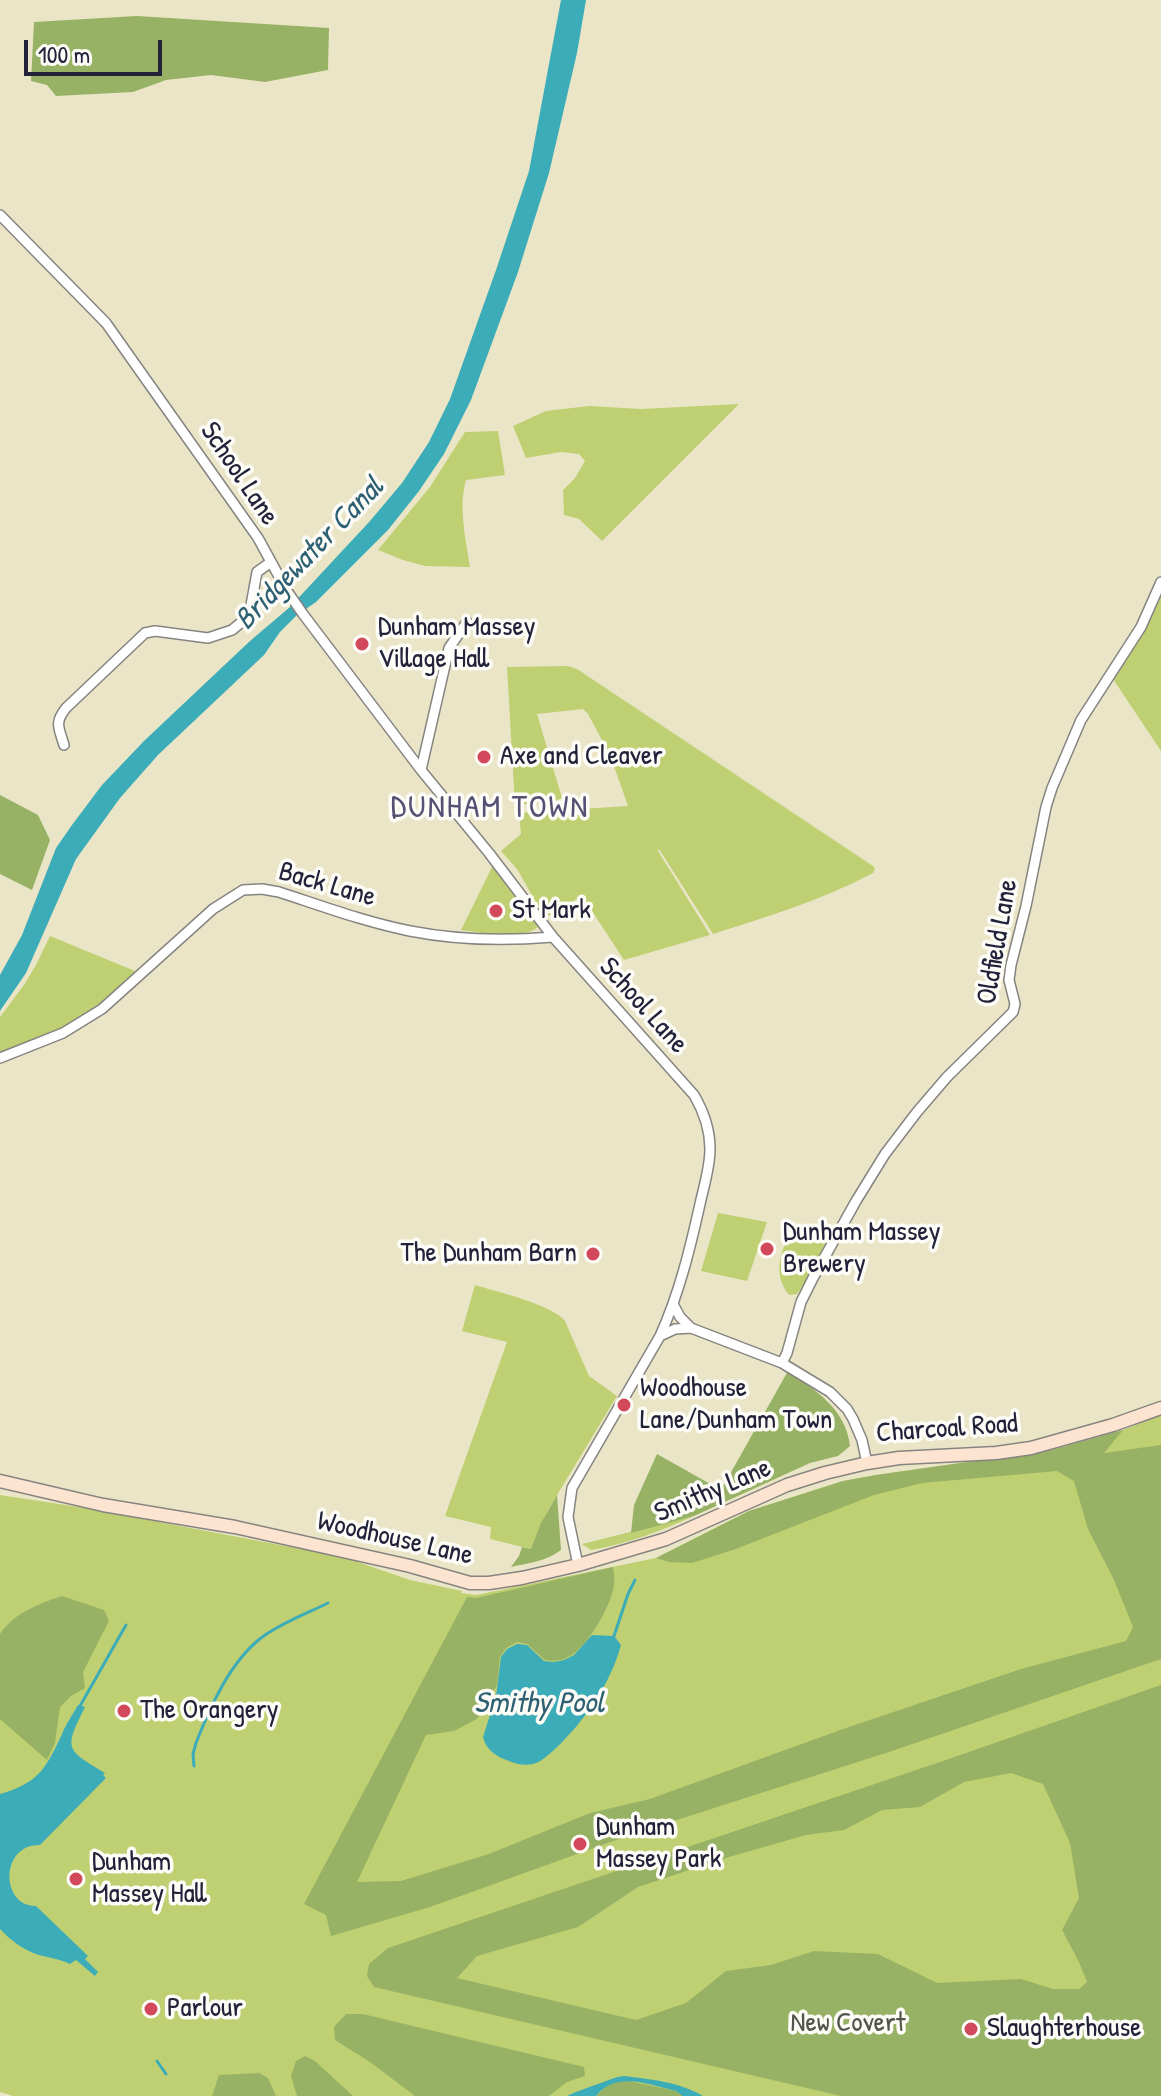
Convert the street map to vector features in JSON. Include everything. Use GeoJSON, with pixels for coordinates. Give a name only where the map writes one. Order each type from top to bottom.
{"type":"FeatureCollection","features":[{"type":"Feature","properties":{"kind":"main road","name":"Charcoal Road"},"geometry":{"type":"LineString","coordinates":[[867,1463],[1031,1448],[1161,1408]]}},
{"type":"Feature","properties":{"kind":"main road","name":"Smithy Lane"},"geometry":{"type":"LineString","coordinates":[[578,1565],[666,1539],[787,1485],[867,1463]]}},
{"type":"Feature","properties":{"kind":"main road","name":"Woodhouse Lane"},"geometry":{"type":"LineString","coordinates":[[0,1481],[103,1505],[248,1530],[410,1566],[470,1583],[522,1578],[578,1565]]}},
{"type":"Feature","properties":{"kind":"street","name":"School Lane"},"geometry":{"type":"LineString","coordinates":[[0,215],[106,323],[249,526],[303,614],[421,770],[553,937],[694,1095],[702,1108],[707,1122],[708,1167],[690,1247],[660,1336]]}},
{"type":"Feature","properties":{"kind":"street"},"geometry":{"type":"LineString","coordinates":[[64,745],[58,723],[60,716],[145,633],[155,631],[208,638],[232,630],[249,616],[257,572],[271,562]]}},
{"type":"Feature","properties":{"kind":"street","name":"Oldfield Lane"},"geometry":{"type":"LineString","coordinates":[[782,1363],[801,1302],[885,1154],[947,1077],[1013,1012],[1015,1004],[1009,980],[1011,965],[1052,788],[1081,720],[1141,627],[1161,582]]}},
{"type":"Feature","properties":{"kind":"street"},"geometry":{"type":"LineString","coordinates":[[421,770],[449,648],[467,622]]}},
{"type":"Feature","properties":{"kind":"street","name":"Back Lane"},"geometry":{"type":"LineString","coordinates":[[0,1058],[63,1033],[102,1009],[213,909],[243,890],[279,892],[381,924],[443,936],[501,939],[553,937]]}},
{"type":"Feature","properties":{"kind":"street"},"geometry":{"type":"LineString","coordinates":[[673,1304],[691,1328]]}},
{"type":"Feature","properties":{"kind":"street"},"geometry":{"type":"LineString","coordinates":[[578,1565],[568,1517],[572,1488],[660,1336],[675,1329],[691,1328]]}},
{"type":"Feature","properties":{"kind":"street","name":"Charcoal Road"},"geometry":{"type":"LineString","coordinates":[[691,1328],[782,1363],[830,1392],[847,1409],[858,1429],[867,1463]]}},
{"type":"Feature","properties":{"kind":"green space"},"geometry":{"type":"Polygon","coordinates":[[[137,16],[329,28],[328,70],[265,82],[211,75],[166,80],[133,92],[56,96],[47,85],[31,81],[34,22],[137,16]]]}},
{"type":"Feature","properties":{"kind":"green space"},"geometry":{"type":"Polygon","coordinates":[[[739,404],[602,541],[579,519],[564,515],[563,490],[585,461],[579,454],[561,452],[526,458],[513,426],[546,411],[589,406],[641,409],[739,404]]]}},
{"type":"Feature","properties":{"kind":"green space"},"geometry":{"type":"Polygon","coordinates":[[[498,431],[505,475],[466,480],[464,524],[470,567],[425,566],[378,550],[430,487],[465,432],[498,431]]]}},
{"type":"Feature","properties":{"kind":"green space"},"geometry":{"type":"Polygon","coordinates":[[[1161,592],[1161,751],[1113,679],[1161,592]]]}},
{"type":"Feature","properties":{"kind":"green space"},"geometry":{"type":"Polygon","coordinates":[[[568,666],[577,669],[873,866],[873,873],[814,900],[713,934],[659,849],[710,935],[624,960],[582,896],[545,918],[517,869],[501,851],[521,834],[519,813],[628,806],[610,755],[583,709],[537,714],[562,798],[553,802],[515,805],[507,667],[568,666]]]}},
{"type":"Feature","properties":{"kind":"green space"},"geometry":{"type":"Polygon","coordinates":[[[0,795],[38,815],[50,840],[32,890],[0,874],[0,795]]]}},
{"type":"Feature","properties":{"kind":"green space"},"geometry":{"type":"Polygon","coordinates":[[[493,865],[538,927],[530,932],[511,935],[461,930],[493,865]]]}},
{"type":"Feature","properties":{"kind":"green space"},"geometry":{"type":"Polygon","coordinates":[[[50,936],[135,971],[87,1014],[51,1033],[0,1053],[0,1017],[24,985],[50,936]]]}},
{"type":"Feature","properties":{"kind":"green space"},"geometry":{"type":"Polygon","coordinates":[[[718,1213],[767,1222],[747,1281],[701,1271],[718,1213]]]}},
{"type":"Feature","properties":{"kind":"green space"},"geometry":{"type":"Polygon","coordinates":[[[793,1227],[830,1234],[806,1281],[797,1294],[789,1295],[779,1269],[782,1252],[793,1227]]]}},
{"type":"Feature","properties":{"kind":"green space"},"geometry":{"type":"Polygon","coordinates":[[[475,1285],[536,1304],[558,1315],[565,1321],[589,1376],[617,1396],[548,1510],[531,1549],[490,1539],[491,1527],[445,1516],[507,1342],[462,1331],[475,1285]]]}},
{"type":"Feature","properties":{"kind":"green space"},"geometry":{"type":"Polygon","coordinates":[[[788,1371],[836,1411],[843,1421],[850,1446],[838,1456],[810,1463],[694,1516],[631,1533],[634,1505],[657,1454],[721,1490],[788,1371]]]}},
{"type":"Feature","properties":{"kind":"green space","name":"Dunham Massey Park"},"geometry":{"type":"Polygon","coordinates":[[[1161,1415],[1161,2096],[13,2096],[0,2092],[0,1495],[343,1557],[410,1580],[476,1595],[656,1558],[749,1511],[843,1481],[1052,1450],[1123,1430],[1161,1415]]]}},
{"type":"Feature","properties":{"kind":"green space"},"geometry":{"type":"Polygon","coordinates":[[[1123,1430],[1104,1453],[1161,1445],[1161,1659],[892,1751],[630,1835],[430,1907],[331,1936],[326,1915],[304,1904],[467,1597],[476,1598],[613,1567],[614,1586],[608,1606],[581,1647],[564,1659],[552,1661],[545,1660],[527,1644],[517,1642],[506,1648],[500,1657],[497,1685],[477,1719],[454,1731],[426,1735],[357,1882],[401,1881],[489,1854],[590,1813],[650,1799],[1021,1669],[1126,1641],[1133,1627],[1088,1529],[1074,1481],[1057,1471],[922,1483],[874,1495],[692,1563],[656,1558],[749,1511],[843,1481],[1052,1450],[1123,1430]]]}},
{"type":"Feature","properties":{"kind":"green space"},"geometry":{"type":"Polygon","coordinates":[[[557,1495],[561,1550],[544,1559],[511,1567],[522,1547],[531,1549],[557,1495]]]}},
{"type":"Feature","properties":{"kind":"green space"},"geometry":{"type":"Polygon","coordinates":[[[694,1516],[618,1544],[591,1550],[582,1544],[694,1516]]]}},
{"type":"Feature","properties":{"kind":"green space"},"geometry":{"type":"Polygon","coordinates":[[[62,1596],[104,1610],[109,1621],[83,1672],[85,1688],[60,1707],[55,1743],[47,1760],[0,1719],[0,1634],[19,1615],[62,1596]]]}},
{"type":"Feature","properties":{"kind":"green space","name":"New Covert"},"geometry":{"type":"Polygon","coordinates":[[[1161,1685],[1161,2096],[841,2096],[374,1987],[367,1976],[369,1964],[388,1948],[1161,1685]],[[1011,1773],[964,1782],[920,1807],[882,1810],[844,1830],[806,1835],[638,1887],[578,1927],[477,1956],[457,1978],[636,2020],[686,2003],[726,1971],[771,1965],[814,1951],[878,1954],[937,1983],[1021,1979],[1053,1989],[1079,1989],[1087,1982],[1062,1930],[1079,1898],[1070,1843],[1043,1784],[1011,1773]]]}},
{"type":"Feature","properties":{"kind":"green space"},"geometry":{"type":"Polygon","coordinates":[[[346,2014],[363,2014],[584,2067],[585,2076],[567,2082],[549,2096],[415,2096],[335,2040],[334,2027],[346,2014]]]}},
{"type":"Feature","properties":{"kind":"green space"},"geometry":{"type":"Polygon","coordinates":[[[305,2056],[315,2061],[353,2096],[297,2096],[291,2076],[296,2061],[305,2056]]]}},
{"type":"Feature","properties":{"kind":"green space"},"geometry":{"type":"Polygon","coordinates":[[[259,2073],[268,2078],[276,2096],[212,2096],[219,2075],[259,2073]]]}},
{"type":"Feature","properties":{"kind":"green space"},"geometry":{"type":"Polygon","coordinates":[[[624,2080],[676,2091],[683,2096],[596,2096],[608,2085],[624,2080]]]}},
{"type":"Feature","properties":{"kind":"water"},"geometry":{"type":"Polygon","coordinates":[[[561,0],[586,0],[549,173],[518,272],[471,400],[444,454],[388,530],[316,602],[280,632],[264,655],[158,755],[120,798],[76,859],[26,973],[0,1011],[0,975],[22,935],[56,848],[102,785],[144,741],[290,607],[370,521],[402,483],[429,442],[450,399],[529,171],[561,0]]]}},
{"type":"Feature","properties":{"kind":"water","name":"Smithy Pool"},"geometry":{"type":"Polygon","coordinates":[[[592,1635],[614,1636],[621,1645],[603,1688],[576,1727],[554,1750],[533,1764],[515,1763],[493,1752],[483,1737],[496,1696],[501,1657],[507,1649],[517,1644],[527,1645],[544,1661],[554,1662],[574,1655],[592,1635]]]}},
{"type":"Feature","properties":{"kind":"water"},"geometry":{"type":"Polygon","coordinates":[[[78,1705],[85,1707],[74,1732],[72,1747],[82,1758],[105,1773],[106,1778],[40,1845],[27,1847],[17,1854],[10,1875],[16,1896],[24,1903],[36,1906],[88,1956],[85,1959],[98,1972],[95,1976],[76,1960],[70,1964],[28,1951],[0,1929],[0,1794],[24,1785],[40,1773],[78,1705]]]}},
{"type":"Feature","properties":{"kind":"water"},"geometry":{"type":"Polygon","coordinates":[[[624,2076],[674,2084],[703,2096],[683,2096],[676,2091],[623,2081],[604,2088],[596,2096],[567,2096],[624,2076]]]}},
{"type":"Feature","properties":{"kind":"waterway"},"geometry":{"type":"LineString","coordinates":[[614,1636],[635,1580]]}},
{"type":"Feature","properties":{"kind":"waterway"},"geometry":{"type":"LineString","coordinates":[[194,1766],[196,1743],[208,1715],[240,1659],[261,1638],[328,1603]]}},
{"type":"Feature","properties":{"kind":"waterway"},"geometry":{"type":"LineString","coordinates":[[80,1706],[126,1625]]}},
{"type":"Feature","properties":{"kind":"waterway"},"geometry":{"type":"LineString","coordinates":[[157,2061],[166,2074]]}},
{"type":"Feature","properties":{"kind":"place","name":"Dunham Massey Village Hall"},"geometry":{"type":"Point","coordinates":[362,644]}},
{"type":"Feature","properties":{"kind":"place","name":"Axe and Cleaver"},"geometry":{"type":"Point","coordinates":[484,757]}},
{"type":"Feature","properties":{"kind":"place","name":"St Mark"},"geometry":{"type":"Point","coordinates":[496,911]}},
{"type":"Feature","properties":{"kind":"place","name":"Dunham Massey Brewery"},"geometry":{"type":"Point","coordinates":[767,1249]}},
{"type":"Feature","properties":{"kind":"place","name":"The Dunham Barn"},"geometry":{"type":"Point","coordinates":[593,1254]}},
{"type":"Feature","properties":{"kind":"place","name":"Woodhouse Lane/Dunham Town"},"geometry":{"type":"Point","coordinates":[624,1405]}},
{"type":"Feature","properties":{"kind":"place","name":"The Orangery"},"geometry":{"type":"Point","coordinates":[124,1711]}},
{"type":"Feature","properties":{"kind":"place","name":"Dunham Massey Park"},"geometry":{"type":"Point","coordinates":[580,1844]}},
{"type":"Feature","properties":{"kind":"place","name":"Dunham Massey Hall"},"geometry":{"type":"Point","coordinates":[76,1879]}},
{"type":"Feature","properties":{"kind":"place","name":"Parlour"},"geometry":{"type":"Point","coordinates":[151,2009]}},
{"type":"Feature","properties":{"kind":"place","name":"Slaughterhouse"},"geometry":{"type":"Point","coordinates":[971,2029]}},
{"type":"Feature","properties":{"kind":"district","name":"DUNHAM TOWN"},"geometry":{"type":"Point","coordinates":[490,808]}},
{"type":"Feature","properties":{"kind":"water label","name":"Bridgewater Canal"},"geometry":{"type":"Point","coordinates":[310,554]}}]}
